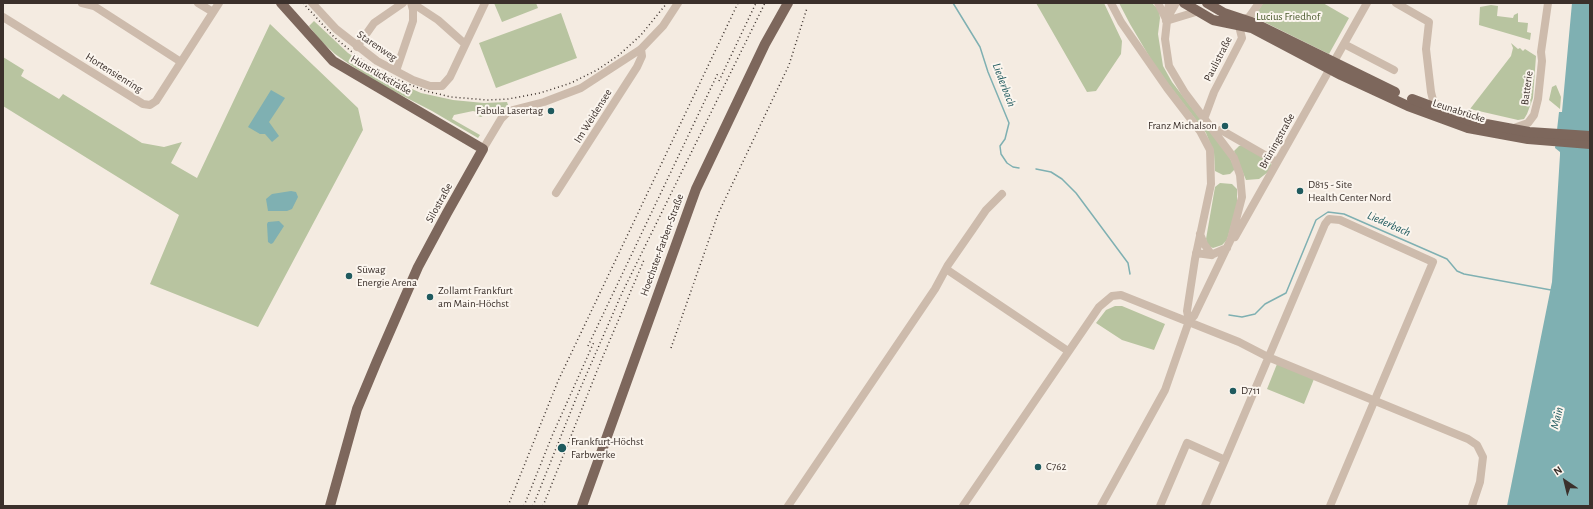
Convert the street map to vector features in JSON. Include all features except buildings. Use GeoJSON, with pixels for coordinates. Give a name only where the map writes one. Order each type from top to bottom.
{"type":"FeatureCollection","features":[{"type":"Feature","properties":{"kind":"main road","name":"Hunsrückstraße"},"geometry":{"type":"LineString","coordinates":[[281,3],[333,61],[483,148]]}},
{"type":"Feature","properties":{"kind":"main road","name":"Hoechster-Farben-Straße"},"geometry":{"type":"LineString","coordinates":[[582,506],[696,189],[765,44],[788,3]]}},
{"type":"Feature","properties":{"kind":"main road"},"geometry":{"type":"LineString","coordinates":[[1184,3],[1213,20],[1242,23]]}},
{"type":"Feature","properties":{"kind":"main road"},"geometry":{"type":"LineString","coordinates":[[1207,3],[1242,23]]}},
{"type":"Feature","properties":{"kind":"main road","name":"Leunabrücke"},"geometry":{"type":"LineString","coordinates":[[1242,23],[1410,103],[1468,128],[1528,139],[1590,144]]}},
{"type":"Feature","properties":{"kind":"main road","name":"Leunabrücke"},"geometry":{"type":"LineString","coordinates":[[1410,103],[1468,120],[1529,132],[1590,136]]}},
{"type":"Feature","properties":{"kind":"main road","name":"Silostraße"},"geometry":{"type":"LineString","coordinates":[[330,506],[357,409],[376,361],[418,267],[483,148]]}},
{"type":"Feature","properties":{"kind":"street"},"geometry":{"type":"LineString","coordinates":[[82,3],[94,6],[181,62]]}},
{"type":"Feature","properties":{"kind":"street"},"geometry":{"type":"LineString","coordinates":[[198,3],[212,12]]}},
{"type":"Feature","properties":{"kind":"street","name":"Hortensienring"},"geometry":{"type":"LineString","coordinates":[[3,17],[143,104],[150,105],[156,101],[219,3]]}},
{"type":"Feature","properties":{"kind":"street","name":"Starenweg"},"geometry":{"type":"LineString","coordinates":[[312,3],[336,29],[357,47],[396,71],[430,86],[442,86],[450,77],[465,44]]}},
{"type":"Feature","properties":{"kind":"street"},"geometry":{"type":"LineString","coordinates":[[357,47],[374,23],[403,3]]}},
{"type":"Feature","properties":{"kind":"street"},"geometry":{"type":"LineString","coordinates":[[412,3],[438,20],[465,44],[485,3]]}},
{"type":"Feature","properties":{"kind":"street"},"geometry":{"type":"LineString","coordinates":[[396,71],[413,21],[412,3]]}},
{"type":"Feature","properties":{"kind":"street","name":"Silostraße"},"geometry":{"type":"LineString","coordinates":[[483,148],[501,119],[509,111],[544,102],[581,88],[641,50],[663,26],[678,3]]}},
{"type":"Feature","properties":{"kind":"street"},"geometry":{"type":"LineString","coordinates":[[1111,3],[1121,22],[1167,88],[1200,131],[1208,146],[1211,159],[1211,183],[1196,253],[1187,311],[1189,321]]}},
{"type":"Feature","properties":{"kind":"street"},"geometry":{"type":"LineString","coordinates":[[1158,3],[1166,21]]}},
{"type":"Feature","properties":{"kind":"street"},"geometry":{"type":"LineString","coordinates":[[1101,506],[1165,390],[1189,321],[1194,316],[1227,248],[1239,211],[1242,182],[1234,158],[1204,120],[1169,66],[1166,44],[1166,21],[1169,3]]}},
{"type":"Feature","properties":{"kind":"street"},"geometry":{"type":"LineString","coordinates":[[1166,21],[1176,3]]}},
{"type":"Feature","properties":{"kind":"street"},"geometry":{"type":"LineString","coordinates":[[1242,23],[1249,17],[1259,3]]}},
{"type":"Feature","properties":{"kind":"street","name":"Brüningstraße"},"geometry":{"type":"LineString","coordinates":[[1227,248],[1233,242],[1368,3]]}},
{"type":"Feature","properties":{"kind":"street","name":"Batterie"},"geometry":{"type":"LineString","coordinates":[[1396,3],[1430,22],[1426,49],[1433,100],[1442,112],[1454,120],[1478,127],[1504,131],[1528,123],[1534,115],[1538,99],[1542,61],[1541,52],[1548,3]]}},
{"type":"Feature","properties":{"kind":"street"},"geometry":{"type":"LineString","coordinates":[[1166,21],[1198,11]]}},
{"type":"Feature","properties":{"kind":"street","name":"Paulistraße"},"geometry":{"type":"LineString","coordinates":[[1204,120],[1210,101],[1242,38],[1242,23]]}},
{"type":"Feature","properties":{"kind":"street"},"geometry":{"type":"LineString","coordinates":[[1344,44],[1394,70]]}},
{"type":"Feature","properties":{"kind":"street","name":"Im Weidensee"},"geometry":{"type":"LineString","coordinates":[[556,193],[637,67],[642,56],[641,50]]}},
{"type":"Feature","properties":{"kind":"street"},"geometry":{"type":"LineString","coordinates":[[1192,103],[1203,105],[1210,101]]}},
{"type":"Feature","properties":{"kind":"street"},"geometry":{"type":"LineString","coordinates":[[1221,130],[1277,162]]}},
{"type":"Feature","properties":{"kind":"street"},"geometry":{"type":"LineString","coordinates":[[788,506],[935,289],[946,269],[986,210],[1002,194]]}},
{"type":"Feature","properties":{"kind":"street"},"geometry":{"type":"LineString","coordinates":[[1204,506],[1325,224],[1329,219],[1340,220],[1433,262],[1330,506]]}},
{"type":"Feature","properties":{"kind":"street"},"geometry":{"type":"LineString","coordinates":[[1200,233],[1204,244],[1212,255]]}},
{"type":"Feature","properties":{"kind":"street"},"geometry":{"type":"LineString","coordinates":[[1196,253],[1212,255],[1227,248]]}},
{"type":"Feature","properties":{"kind":"street"},"geometry":{"type":"LineString","coordinates":[[946,269],[1068,352]]}},
{"type":"Feature","properties":{"kind":"street"},"geometry":{"type":"LineString","coordinates":[[963,506],[1099,307],[1112,296],[1121,295],[1189,321],[1239,342],[1268,357],[1374,402],[1468,439],[1477,445],[1483,457],[1482,470],[1472,506]]}},
{"type":"Feature","properties":{"kind":"street"},"geometry":{"type":"LineString","coordinates":[[1160,506],[1187,443],[1225,460]]}},
{"type":"Feature","properties":{"kind":"green space"},"geometry":{"type":"Polygon","coordinates":[[[494,3],[536,3],[538,8],[502,22],[494,3]]]}},
{"type":"Feature","properties":{"kind":"green space"},"geometry":{"type":"Polygon","coordinates":[[[1036,3],[1104,3],[1122,41],[1121,54],[1096,91],[1087,92],[1036,3]]]}},
{"type":"Feature","properties":{"kind":"green space"},"geometry":{"type":"Polygon","coordinates":[[[1119,3],[1152,3],[1159,10],[1160,18],[1158,34],[1163,66],[1172,82],[1229,156],[1235,169],[1230,174],[1223,175],[1215,171],[1214,153],[1206,133],[1156,68],[1119,3]]]}},
{"type":"Feature","properties":{"kind":"green space","name":"Lucius Friedhof"},"geometry":{"type":"Polygon","coordinates":[[[1263,3],[1323,3],[1349,18],[1329,54],[1254,17],[1263,3]]]}},
{"type":"Feature","properties":{"kind":"green space"},"geometry":{"type":"Polygon","coordinates":[[[1491,5],[1498,6],[1497,16],[1513,18],[1514,15],[1518,13],[1518,22],[1528,23],[1527,32],[1531,33],[1530,40],[1479,25],[1480,7],[1491,5]]]}},
{"type":"Feature","properties":{"kind":"green space"},"geometry":{"type":"Polygon","coordinates":[[[561,13],[577,58],[496,88],[479,43],[561,13]]]}},
{"type":"Feature","properties":{"kind":"green space"},"geometry":{"type":"Polygon","coordinates":[[[314,21],[348,53],[383,76],[421,93],[453,100],[484,103],[507,102],[508,105],[495,116],[488,113],[481,117],[478,116],[477,112],[473,111],[454,115],[452,119],[480,135],[478,138],[432,111],[378,83],[335,54],[320,40],[309,26],[314,21]]]}},
{"type":"Feature","properties":{"kind":"green space"},"geometry":{"type":"Polygon","coordinates":[[[270,24],[358,108],[363,130],[258,327],[150,284],[179,215],[3,106],[3,57],[24,70],[21,76],[59,99],[63,94],[142,143],[164,147],[182,142],[171,163],[197,178],[270,24]]]}},
{"type":"Feature","properties":{"kind":"green space"},"geometry":{"type":"Polygon","coordinates":[[[1511,43],[1518,49],[1520,48],[1523,51],[1525,49],[1536,56],[1533,98],[1524,119],[1518,120],[1470,109],[1511,56],[1513,48],[1511,43]]]}},
{"type":"Feature","properties":{"kind":"green space"},"geometry":{"type":"Polygon","coordinates":[[[1556,85],[1561,97],[1560,109],[1549,100],[1552,87],[1556,85]]]}},
{"type":"Feature","properties":{"kind":"green space"},"geometry":{"type":"Polygon","coordinates":[[[1243,145],[1271,163],[1272,166],[1268,172],[1259,179],[1246,180],[1234,151],[1239,146],[1243,145]]]}},
{"type":"Feature","properties":{"kind":"green space"},"geometry":{"type":"Polygon","coordinates":[[[1220,183],[1232,184],[1237,189],[1237,205],[1227,240],[1222,245],[1213,248],[1208,246],[1206,239],[1215,187],[1220,183]]]}},
{"type":"Feature","properties":{"kind":"green space"},"geometry":{"type":"Polygon","coordinates":[[[1115,306],[1122,306],[1165,324],[1154,350],[1122,340],[1096,323],[1106,310],[1115,306]]]}},
{"type":"Feature","properties":{"kind":"green space"},"geometry":{"type":"Polygon","coordinates":[[[1277,364],[1314,379],[1304,404],[1267,389],[1277,364]]]}},
{"type":"Feature","properties":{"kind":"water","name":"Main"},"geometry":{"type":"Polygon","coordinates":[[[1572,3],[1590,3],[1590,506],[1507,506],[1552,282],[1560,155],[1560,152],[1555,148],[1559,112],[1562,112],[1572,3]]]}},
{"type":"Feature","properties":{"kind":"water"},"geometry":{"type":"Polygon","coordinates":[[[271,90],[285,98],[269,122],[279,136],[272,142],[265,134],[260,134],[248,127],[271,90]]]}},
{"type":"Feature","properties":{"kind":"water"},"geometry":{"type":"Polygon","coordinates":[[[291,191],[296,192],[298,197],[292,209],[287,211],[268,211],[266,199],[272,194],[291,191]]]}},
{"type":"Feature","properties":{"kind":"water"},"geometry":{"type":"Polygon","coordinates":[[[279,221],[284,226],[271,244],[268,242],[267,224],[268,222],[279,221]]]}},
{"type":"Feature","properties":{"kind":"waterway","name":"Liederbach"},"geometry":{"type":"LineString","coordinates":[[953,3],[980,47],[988,72],[1009,123],[1005,139],[1000,146],[1001,154],[1007,163],[1013,167],[1019,168]]}},
{"type":"Feature","properties":{"kind":"waterway","name":"Liederbach"},"geometry":{"type":"LineString","coordinates":[[1036,169],[1051,172],[1062,179],[1076,193],[1128,263],[1130,274]]}},
{"type":"Feature","properties":{"kind":"waterway","name":"Liederbach"},"geometry":{"type":"LineString","coordinates":[[1229,315],[1242,317],[1255,314],[1265,304],[1286,293],[1316,220],[1328,212],[1344,214],[1447,259],[1457,271],[1464,274],[1551,290]]}},
{"type":"Feature","properties":{"kind":"railway"},"geometry":{"type":"LineString","coordinates":[[303,3],[334,37],[363,61],[381,73],[426,91],[451,97],[488,100],[508,99],[540,93],[571,83],[597,70],[619,55],[641,35],[667,3]]}},
{"type":"Feature","properties":{"kind":"railway"},"geometry":{"type":"LineString","coordinates":[[508,506],[558,381],[738,3]]}},
{"type":"Feature","properties":{"kind":"railway"},"geometry":{"type":"LineString","coordinates":[[719,81],[756,3]]}},
{"type":"Feature","properties":{"kind":"railway"},"geometry":{"type":"LineString","coordinates":[[533,506],[577,396],[622,293],[765,3]]}},
{"type":"Feature","properties":{"kind":"railway"},"geometry":{"type":"LineString","coordinates":[[671,348],[718,214],[789,65],[807,8]]}},
{"type":"Feature","properties":{"kind":"railway"},"geometry":{"type":"LineString","coordinates":[[588,346],[718,73]]}},
{"type":"Feature","properties":{"kind":"railway"},"geometry":{"type":"LineString","coordinates":[[543,506],[601,361],[644,260]]}},
{"type":"Feature","properties":{"kind":"railway"},"geometry":{"type":"LineString","coordinates":[[524,506],[552,436],[594,342]]}},
{"type":"Feature","properties":{"kind":"place","name":"Fabula Lasertag"},"geometry":{"type":"Point","coordinates":[551,111]}},
{"type":"Feature","properties":{"kind":"place","name":"Franz Michalson"},"geometry":{"type":"Point","coordinates":[1225,126]}},
{"type":"Feature","properties":{"kind":"place","name":"D815 - Site Health Center Nord"},"geometry":{"type":"Point","coordinates":[1300,191]}},
{"type":"Feature","properties":{"kind":"place","name":"Süwag Energie Arena"},"geometry":{"type":"Point","coordinates":[349,276]}},
{"type":"Feature","properties":{"kind":"place","name":"Zollamt Frankfurt am Main-Höchst"},"geometry":{"type":"Point","coordinates":[430,297]}},
{"type":"Feature","properties":{"kind":"place","name":"D711"},"geometry":{"type":"Point","coordinates":[1233,391]}},
{"type":"Feature","properties":{"kind":"place","name":"Frankfurt-Höchst Farbwerke"},"geometry":{"type":"Point","coordinates":[562,448]}},
{"type":"Feature","properties":{"kind":"place","name":"C762"},"geometry":{"type":"Point","coordinates":[1038,467]}}]}
